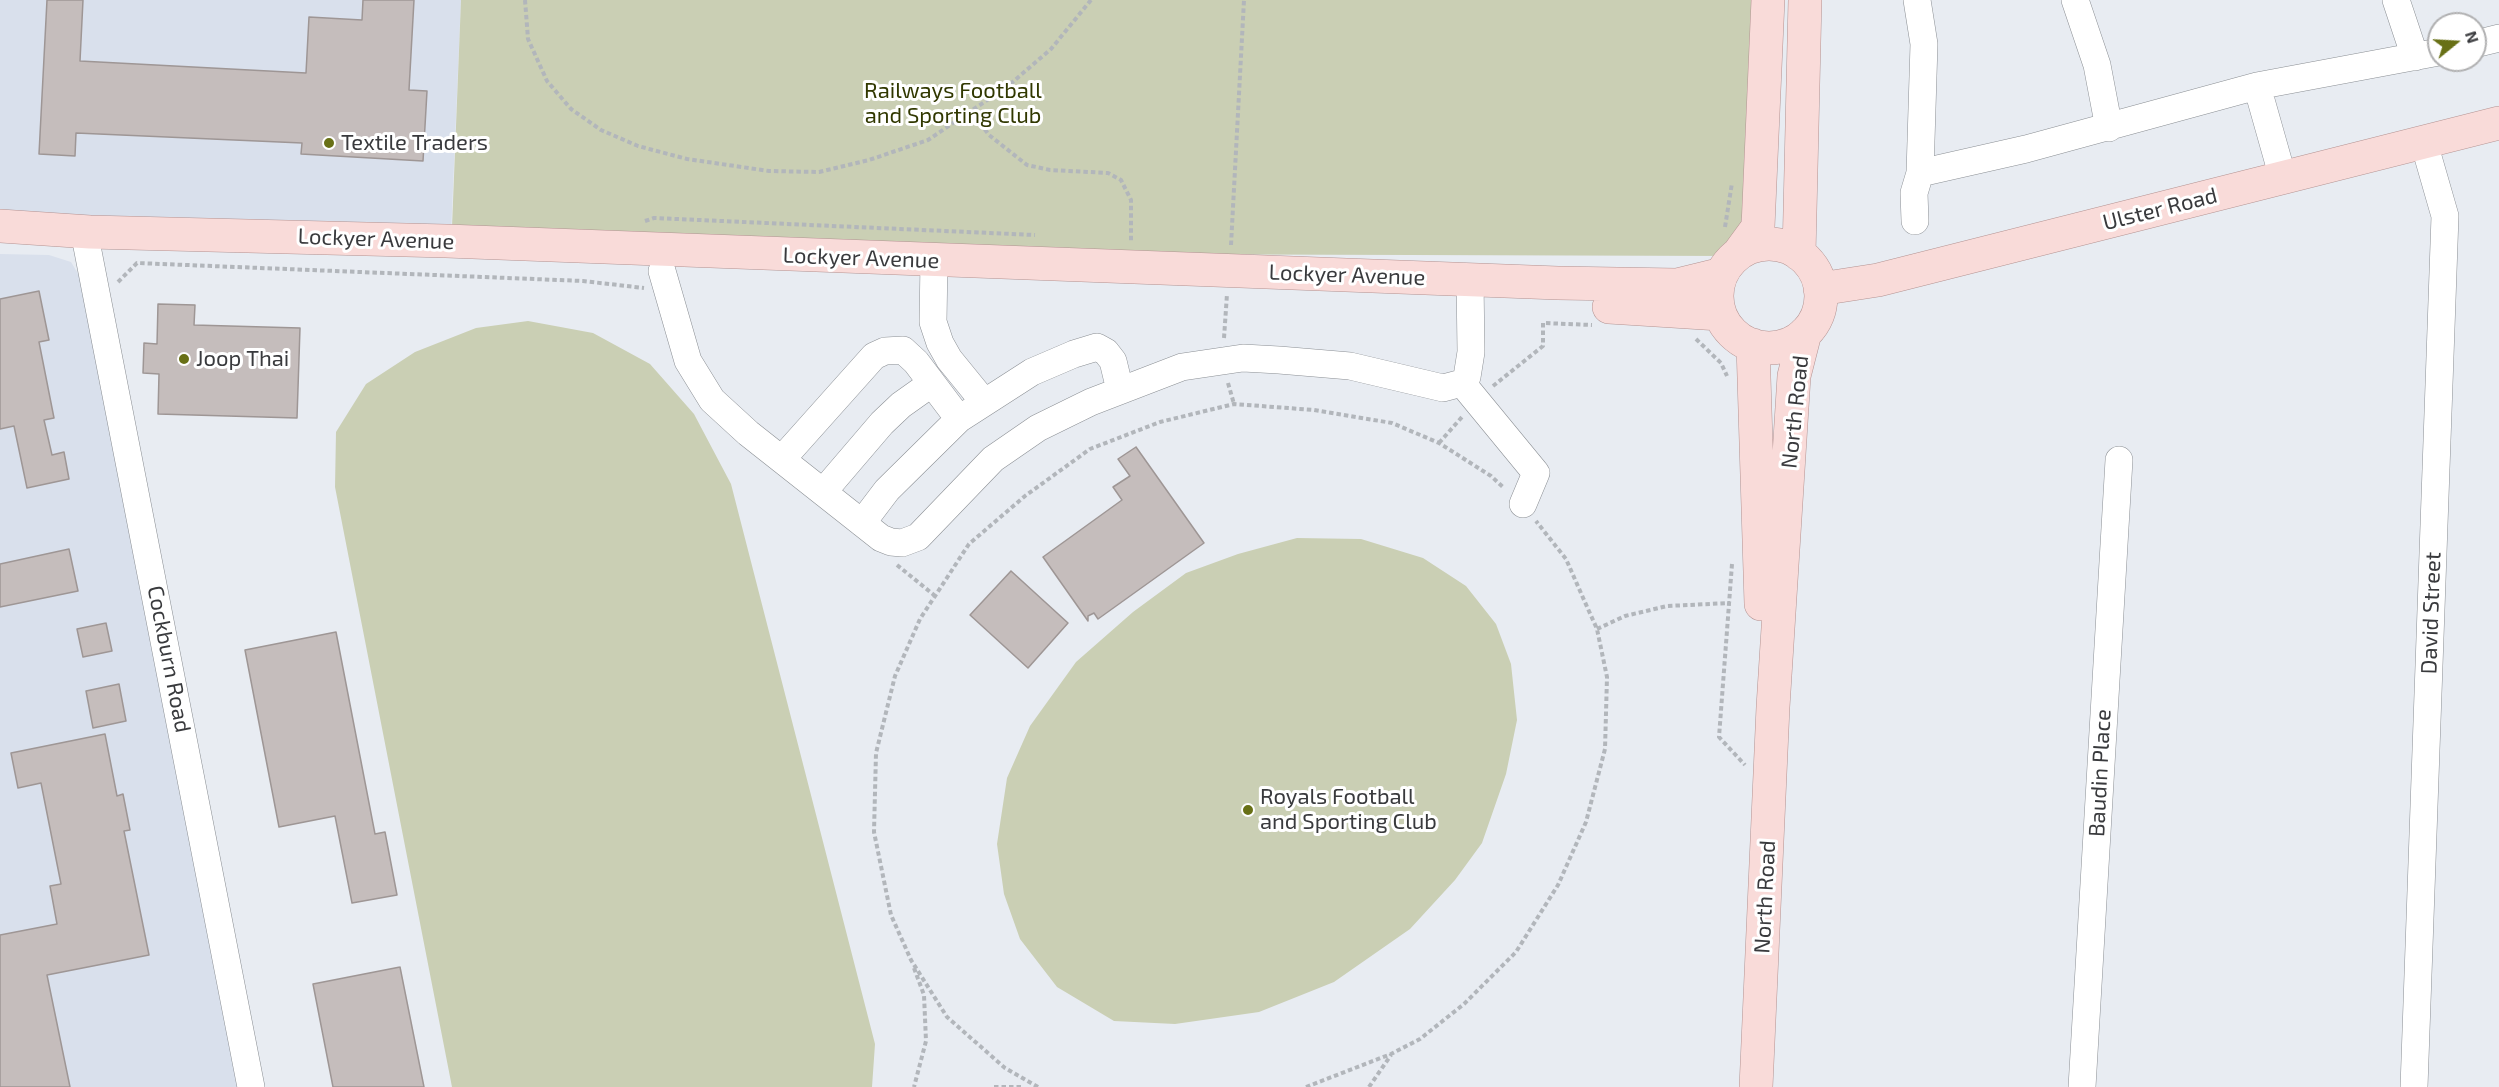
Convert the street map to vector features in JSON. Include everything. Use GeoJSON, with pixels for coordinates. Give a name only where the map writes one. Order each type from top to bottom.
{"type":"FeatureCollection","features":[{"type":"Feature","properties":{"kind":"main road"},"geometry":{"type":"LineString","coordinates":[[1730,264],[1763,244],[1776,245],[1799,254],[1813,270],[1820,289],[1818,313],[1805,333],[1794,342],[1781,346],[1753,345],[1733,333],[1720,314],[1718,294],[1730,264],[1758,227],[1768,0]]}},
{"type":"Feature","properties":{"kind":"main road"},"geometry":{"type":"LineString","coordinates":[[1799,254],[1805,0]]}},
{"type":"Feature","properties":{"kind":"main road","name":"Ulster Road"},"geometry":{"type":"LineString","coordinates":[[1820,289],[1878,280],[2499,123]]}},
{"type":"Feature","properties":{"kind":"main road","name":"Lockyer Avenue"},"geometry":{"type":"LineString","coordinates":[[0,226],[86,240],[656,282],[1129,268],[1228,282]]}},
{"type":"Feature","properties":{"kind":"main road","name":"Lockyer Avenue"},"geometry":{"type":"LineString","coordinates":[[0,246],[86,240],[446,241],[942,272],[1470,291],[1653,308],[1699,315],[1720,314]]}},
{"type":"Feature","properties":{"kind":"main road","name":"Lockyer Avenue"},"geometry":{"type":"LineString","coordinates":[[1470,291],[1677,285],[1730,264]]}},
{"type":"Feature","properties":{"kind":"main road","name":"North Road"},"geometry":{"type":"LineString","coordinates":[[1756,1087],[1773,707],[1794,376],[1805,333]]}},
{"type":"Feature","properties":{"kind":"main road","name":"North Road"},"geometry":{"type":"LineString","coordinates":[[1753,345],[1761,625],[1773,707]]}},
{"type":"Feature","properties":{"kind":"street"},"geometry":{"type":"LineString","coordinates":[[1915,221],[1914,193],[1920,173],[1924,44],[1917,0]]}},
{"type":"Feature","properties":{"kind":"street"},"geometry":{"type":"LineString","coordinates":[[2075,0],[2097,65],[2109,128]]}},
{"type":"Feature","properties":{"kind":"street"},"geometry":{"type":"LineString","coordinates":[[1920,173],[2109,128],[2257,86],[2427,55],[2396,0]]}},
{"type":"Feature","properties":{"kind":"street"},"geometry":{"type":"LineString","coordinates":[[2257,86],[2283,178]]}},
{"type":"Feature","properties":{"kind":"street","name":"David Street"},"geometry":{"type":"LineString","coordinates":[[2414,1087],[2445,216],[2424,142]]}},
{"type":"Feature","properties":{"kind":"street","name":"Cockburn Road"},"geometry":{"type":"LineString","coordinates":[[86,240],[251,1087]]}},
{"type":"Feature","properties":{"kind":"street"},"geometry":{"type":"LineString","coordinates":[[942,272],[951,336],[975,369],[991,397]]}},
{"type":"Feature","properties":{"kind":"street"},"geometry":{"type":"LineString","coordinates":[[656,282],[688,361],[712,400],[862,523],[891,542],[902,543],[918,537],[970,482],[1011,446],[1038,428],[1120,390],[1182,368],[1243,358],[1350,366],[1469,392]]}},
{"type":"Feature","properties":{"kind":"street"},"geometry":{"type":"LineString","coordinates":[[1470,291],[1471,352],[1467,378],[1469,392],[1536,473],[1523,504]]}},
{"type":"Feature","properties":{"kind":"street"},"geometry":{"type":"LineString","coordinates":[[862,523],[887,490],[959,419],[1032,372],[1097,347],[1106,352],[1113,361],[1120,390]]}},
{"type":"Feature","properties":{"kind":"street"},"geometry":{"type":"LineString","coordinates":[[782,459],[874,356],[885,351],[903,350],[916,362],[959,419]]}},
{"type":"Feature","properties":{"kind":"street"},"geometry":{"type":"LineString","coordinates":[[823,492],[882,423],[901,405],[932,383]]}},
{"type":"Feature","properties":{"kind":"street","name":"Baudin Place"},"geometry":{"type":"LineString","coordinates":[[2082,1087],[2119,460]]}},
{"type":"Feature","properties":{"kind":"path"},"geometry":{"type":"LineString","coordinates":[[525,0],[528,39],[547,81],[570,109],[601,130],[638,146],[687,159],[769,171],[819,172],[869,160],[928,140],[1008,86],[1051,50],[1091,0]]}},
{"type":"Feature","properties":{"kind":"path"},"geometry":{"type":"LineString","coordinates":[[1234,404],[1222,362],[1244,0]]}},
{"type":"Feature","properties":{"kind":"path"},"geometry":{"type":"LineString","coordinates":[[971,111],[989,135],[1027,165],[1050,170],[1108,173],[1121,180],[1131,200],[1129,268]]}},
{"type":"Feature","properties":{"kind":"path"},"geometry":{"type":"LineString","coordinates":[[119,282],[137,263],[582,281],[643,288],[656,282]]}},
{"type":"Feature","properties":{"kind":"path"},"geometry":{"type":"LineString","coordinates":[[1439,443],[1469,392],[1543,346],[1543,323],[1602,326]]}},
{"type":"Feature","properties":{"kind":"path"},"geometry":{"type":"LineString","coordinates":[[914,1087],[926,1041],[924,995],[891,915],[874,832],[876,753],[896,676],[920,619],[969,544],[1025,496],[1090,449],[1160,422],[1234,404],[1314,410],[1392,423],[1439,443],[1491,476],[1523,504],[1566,559],[1597,629],[1607,677],[1605,749],[1586,822],[1558,885],[1509,959],[1464,1004],[1420,1039],[1391,1054],[1306,1087]]}},
{"type":"Feature","properties":{"kind":"path"},"geometry":{"type":"LineString","coordinates":[[889,559],[934,595]]}},
{"type":"Feature","properties":{"kind":"path"},"geometry":{"type":"LineString","coordinates":[[1597,629],[1625,616],[1667,606],[1761,602]]}},
{"type":"Feature","properties":{"kind":"path"},"geometry":{"type":"LineString","coordinates":[[911,960],[947,1017],[1005,1068],[1038,1087]]}},
{"type":"Feature","properties":{"kind":"path"},"geometry":{"type":"LineString","coordinates":[[1369,1087],[1391,1054]]}},
{"type":"Feature","properties":{"kind":"path"},"geometry":{"type":"LineString","coordinates":[[994,1087],[1023,1087]]}},
{"type":"Feature","properties":{"kind":"shaded area"},"geometry":{"type":"Polygon","coordinates":[[[0,0],[461,0],[451,233],[0,213],[0,0]]]}},
{"type":"Feature","properties":{"kind":"shaded area"},"geometry":{"type":"Polygon","coordinates":[[[0,254],[49,255],[71,262],[80,277],[242,1087],[0,1087],[0,254]]]}},
{"type":"Feature","properties":{"kind":"green space","name":"Railways Football and Sporting Club"},"geometry":{"type":"Polygon","coordinates":[[[461,0],[1759,0],[1747,191],[1740,228],[1729,256],[451,252],[461,0]]]}},
{"type":"Feature","properties":{"kind":"green space"},"geometry":{"type":"Polygon","coordinates":[[[528,321],[593,333],[650,364],[694,414],[731,484],[875,1044],[872,1087],[452,1087],[335,487],[336,432],[366,384],[415,352],[476,328],[528,321]]]}},
{"type":"Feature","properties":{"kind":"green space","name":"Royals Football and Sporting Club"},"geometry":{"type":"Polygon","coordinates":[[[1297,538],[1361,539],[1423,558],[1466,586],[1496,624],[1511,664],[1517,720],[1506,774],[1482,843],[1455,880],[1410,929],[1334,982],[1259,1012],[1175,1024],[1114,1021],[1057,987],[1020,939],[1004,894],[997,844],[1007,778],[1030,726],[1076,662],[1133,612],[1186,573],[1238,554],[1297,538]]]}},
{"type":"Feature","properties":{"kind":"building"},"geometry":{"type":"Polygon","coordinates":[[[47,0],[83,0],[80,61],[306,73],[309,17],[362,20],[363,0],[414,0],[409,90],[427,91],[423,161],[301,154],[302,143],[76,133],[75,156],[39,154],[47,0]]]}},
{"type":"Feature","properties":{"kind":"building"},"geometry":{"type":"Polygon","coordinates":[[[39,291],[49,340],[39,342],[54,418],[44,420],[52,455],[64,452],[69,479],[27,488],[14,426],[0,429],[0,299],[39,291]]]}},
{"type":"Feature","properties":{"kind":"building"},"geometry":{"type":"Polygon","coordinates":[[[158,304],[195,305],[194,325],[300,328],[297,418],[158,414],[159,374],[143,373],[144,343],[157,344],[158,304]]]}},
{"type":"Feature","properties":{"kind":"building"},"geometry":{"type":"Polygon","coordinates":[[[1136,447],[1204,543],[1098,619],[1094,613],[1088,616],[1088,621],[1043,557],[1122,500],[1113,487],[1130,476],[1118,459],[1136,447]]]}},
{"type":"Feature","properties":{"kind":"building"},"geometry":{"type":"Polygon","coordinates":[[[69,549],[78,591],[0,607],[0,564],[69,549]]]}},
{"type":"Feature","properties":{"kind":"building"},"geometry":{"type":"Polygon","coordinates":[[[1011,571],[1068,623],[1028,668],[970,615],[1011,571]]]}},
{"type":"Feature","properties":{"kind":"building"},"geometry":{"type":"Polygon","coordinates":[[[106,623],[112,651],[83,657],[77,629],[106,623]]]}},
{"type":"Feature","properties":{"kind":"building"},"geometry":{"type":"Polygon","coordinates":[[[336,632],[375,834],[385,832],[397,895],[352,903],[335,816],[279,827],[245,650],[336,632]]]}},
{"type":"Feature","properties":{"kind":"building"},"geometry":{"type":"Polygon","coordinates":[[[119,684],[126,721],[93,728],[86,691],[119,684]]]}},
{"type":"Feature","properties":{"kind":"building"},"geometry":{"type":"Polygon","coordinates":[[[105,734],[117,796],[123,794],[130,830],[124,831],[149,955],[47,975],[70,1087],[0,1087],[0,935],[57,924],[50,886],[61,884],[41,783],[18,788],[11,753],[105,734]]]}},
{"type":"Feature","properties":{"kind":"building"},"geometry":{"type":"Polygon","coordinates":[[[400,967],[424,1087],[333,1087],[313,984],[400,967]]]}},
{"type":"Feature","properties":{"kind":"place","name":"Textile Traders"},"geometry":{"type":"Point","coordinates":[329,143]}},
{"type":"Feature","properties":{"kind":"place","name":"Joop Thai"},"geometry":{"type":"Point","coordinates":[184,359]}},
{"type":"Feature","properties":{"kind":"place","name":"Royals Football and Sporting Club"},"geometry":{"type":"Point","coordinates":[1248,810]}}]}
